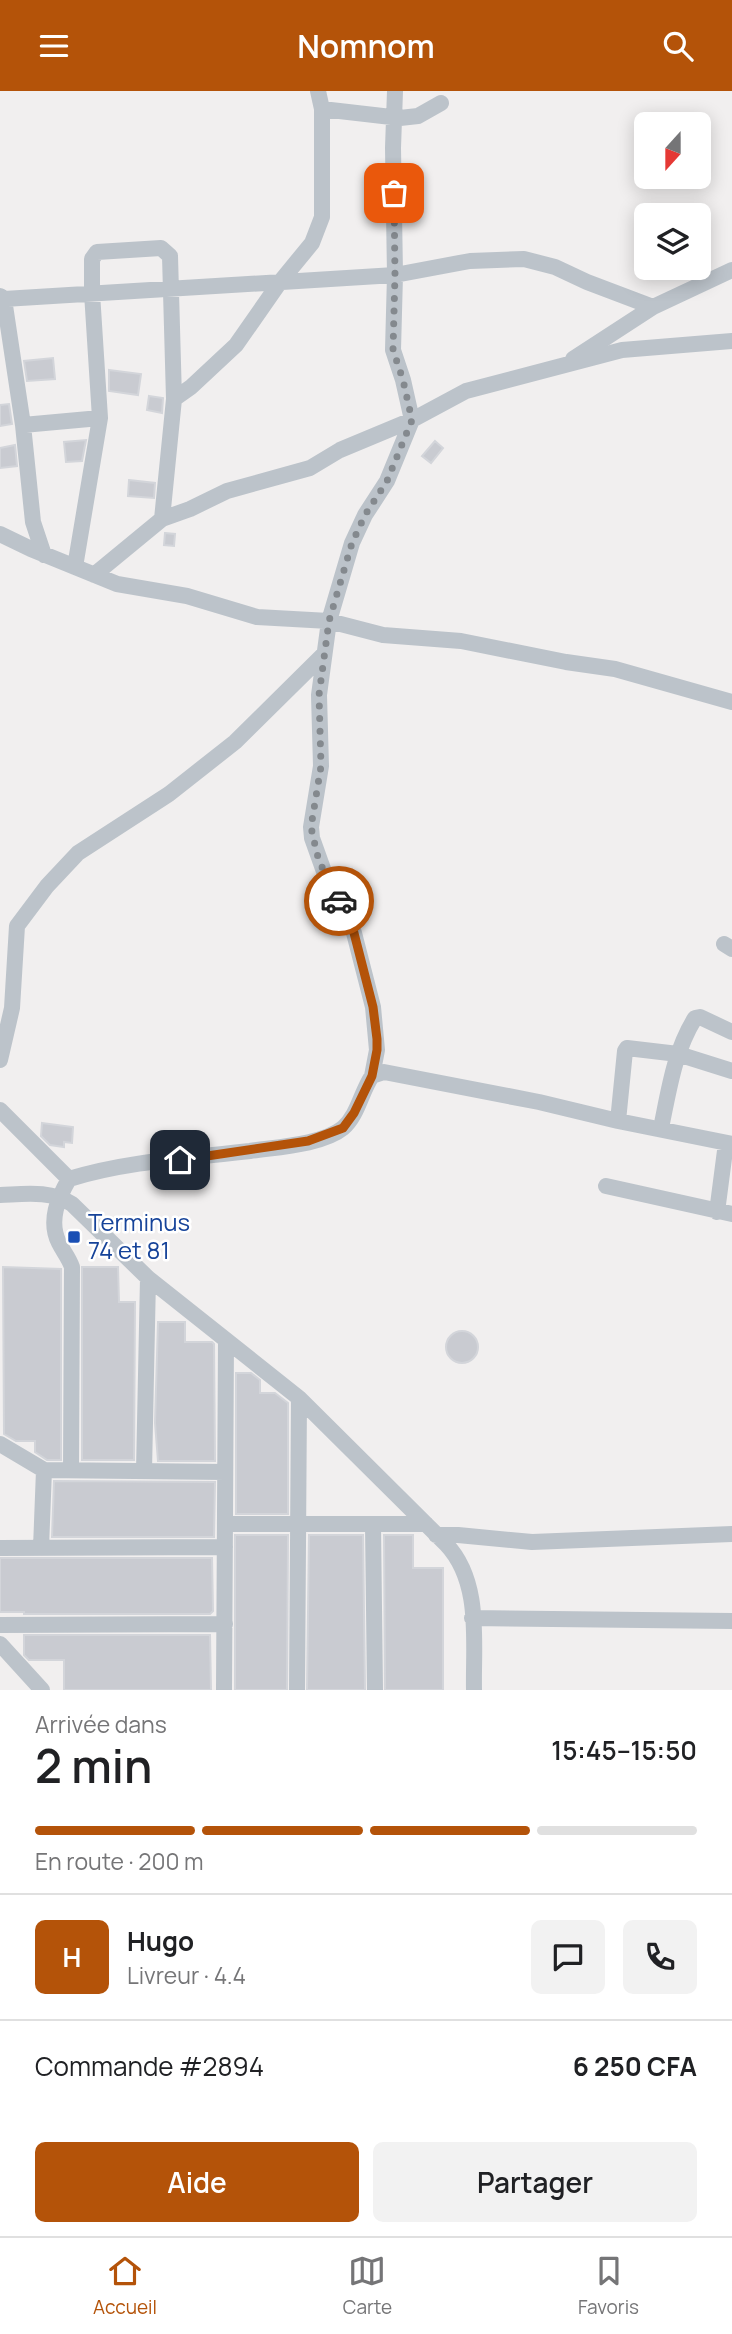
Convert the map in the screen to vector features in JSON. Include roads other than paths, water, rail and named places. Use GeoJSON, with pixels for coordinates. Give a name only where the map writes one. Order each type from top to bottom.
{"type":"FeatureCollection","features":[{"type":"Feature","properties":{"kind":"street"},"geometry":{"type":"LineString","coordinates":[[174,399],[191,387],[236,345],[280,282],[312,243],[322,217],[322,109],[318,91]]}},
{"type":"Feature","properties":{"kind":"street"},"geometry":{"type":"LineString","coordinates":[[71,1470],[72,1267],[56,1235],[55,1215],[59,1196],[69,1179],[134,1164],[275,1147],[317,1139],[335,1132],[349,1121],[372,1076],[377,1050],[373,1007],[354,933],[327,880],[311,827],[321,766],[319,695],[329,621],[352,543],[365,515],[387,481],[412,420],[393,350],[395,91]]}},
{"type":"Feature","properties":{"kind":"street"},"geometry":{"type":"LineString","coordinates":[[322,109],[394,117],[418,115],[441,103]]}},
{"type":"Feature","properties":{"kind":"street"},"geometry":{"type":"LineString","coordinates":[[75,568],[100,418],[92,293],[93,259],[97,252],[161,248],[170,255],[174,399],[162,519]]}},
{"type":"Feature","properties":{"kind":"street"},"geometry":{"type":"LineString","coordinates":[[44,555],[33,522],[23,425],[2,298],[395,275],[471,261],[524,259],[555,267],[653,307]]}},
{"type":"Feature","properties":{"kind":"street"},"geometry":{"type":"LineString","coordinates":[[559,368],[653,307],[732,270]]}},
{"type":"Feature","properties":{"kind":"street"},"geometry":{"type":"LineString","coordinates":[[94,575],[162,519],[226,491],[310,468],[340,450],[412,420],[466,391],[633,348],[732,341]]}},
{"type":"Feature","properties":{"kind":"street"},"geometry":{"type":"LineString","coordinates":[[23,425],[100,418]]}},
{"type":"Feature","properties":{"kind":"street"},"geometry":{"type":"LineString","coordinates":[[1,535],[24,530],[33,522]]}},
{"type":"Feature","properties":{"kind":"street"},"geometry":{"type":"LineString","coordinates":[[1,535],[94,575],[129,586],[187,596],[257,617],[329,621],[383,635],[461,641],[566,663],[615,669],[732,702]]}},
{"type":"Feature","properties":{"kind":"street"},"geometry":{"type":"LineString","coordinates":[[0,1060],[12,1008],[18,926],[47,886],[78,853],[169,794],[235,742],[323,655]]}},
{"type":"Feature","properties":{"kind":"street"},"geometry":{"type":"LineString","coordinates":[[661,1128],[671,1076],[692,1021],[697,1016],[732,1032]]}},
{"type":"Feature","properties":{"kind":"street"},"geometry":{"type":"LineString","coordinates":[[618,1121],[627,1048],[678,1054],[732,1071]]}},
{"type":"Feature","properties":{"kind":"street"},"geometry":{"type":"LineString","coordinates":[[372,1076],[390,1072],[539,1101],[618,1121],[729,1143],[724,1213],[606,1186]]}},
{"type":"Feature","properties":{"kind":"street"},"geometry":{"type":"LineString","coordinates":[[0,1110],[69,1179]]}},
{"type":"Feature","properties":{"kind":"street"},"geometry":{"type":"LineString","coordinates":[[0,1195],[32,1193],[59,1196],[86,1216],[148,1278],[299,1398],[458,1557],[469,1581],[474,1690]]}},
{"type":"Feature","properties":{"kind":"street"},"geometry":{"type":"LineString","coordinates":[[144,1471],[148,1278]]}},
{"type":"Feature","properties":{"kind":"street"},"geometry":{"type":"LineString","coordinates":[[224,1690],[226,1340]]}},
{"type":"Feature","properties":{"kind":"street"},"geometry":{"type":"LineString","coordinates":[[298,1690],[299,1398]]}},
{"type":"Feature","properties":{"kind":"street"},"geometry":{"type":"LineString","coordinates":[[0,1444],[44,1470],[225,1472]]}},
{"type":"Feature","properties":{"kind":"street"},"geometry":{"type":"LineString","coordinates":[[41,1548],[44,1470]]}},
{"type":"Feature","properties":{"kind":"street"},"geometry":{"type":"LineString","coordinates":[[225,1524],[373,1525],[532,1542],[732,1534]]}},
{"type":"Feature","properties":{"kind":"street"},"geometry":{"type":"LineString","coordinates":[[373,1525],[375,1690]]}},
{"type":"Feature","properties":{"kind":"street"},"geometry":{"type":"LineString","coordinates":[[0,1548],[225,1547]]}},
{"type":"Feature","properties":{"kind":"street"},"geometry":{"type":"LineString","coordinates":[[472,1618],[732,1621]]}},
{"type":"Feature","properties":{"kind":"street"},"geometry":{"type":"LineString","coordinates":[[0,1625],[225,1624]]}},
{"type":"Feature","properties":{"kind":"street"},"geometry":{"type":"LineString","coordinates":[[0,1644],[41,1690]]}},
{"type":"Feature","properties":{"kind":"place","name":"Terminus 74 et 81"},"geometry":{"type":"Point","coordinates":[74,1237]}}]}
